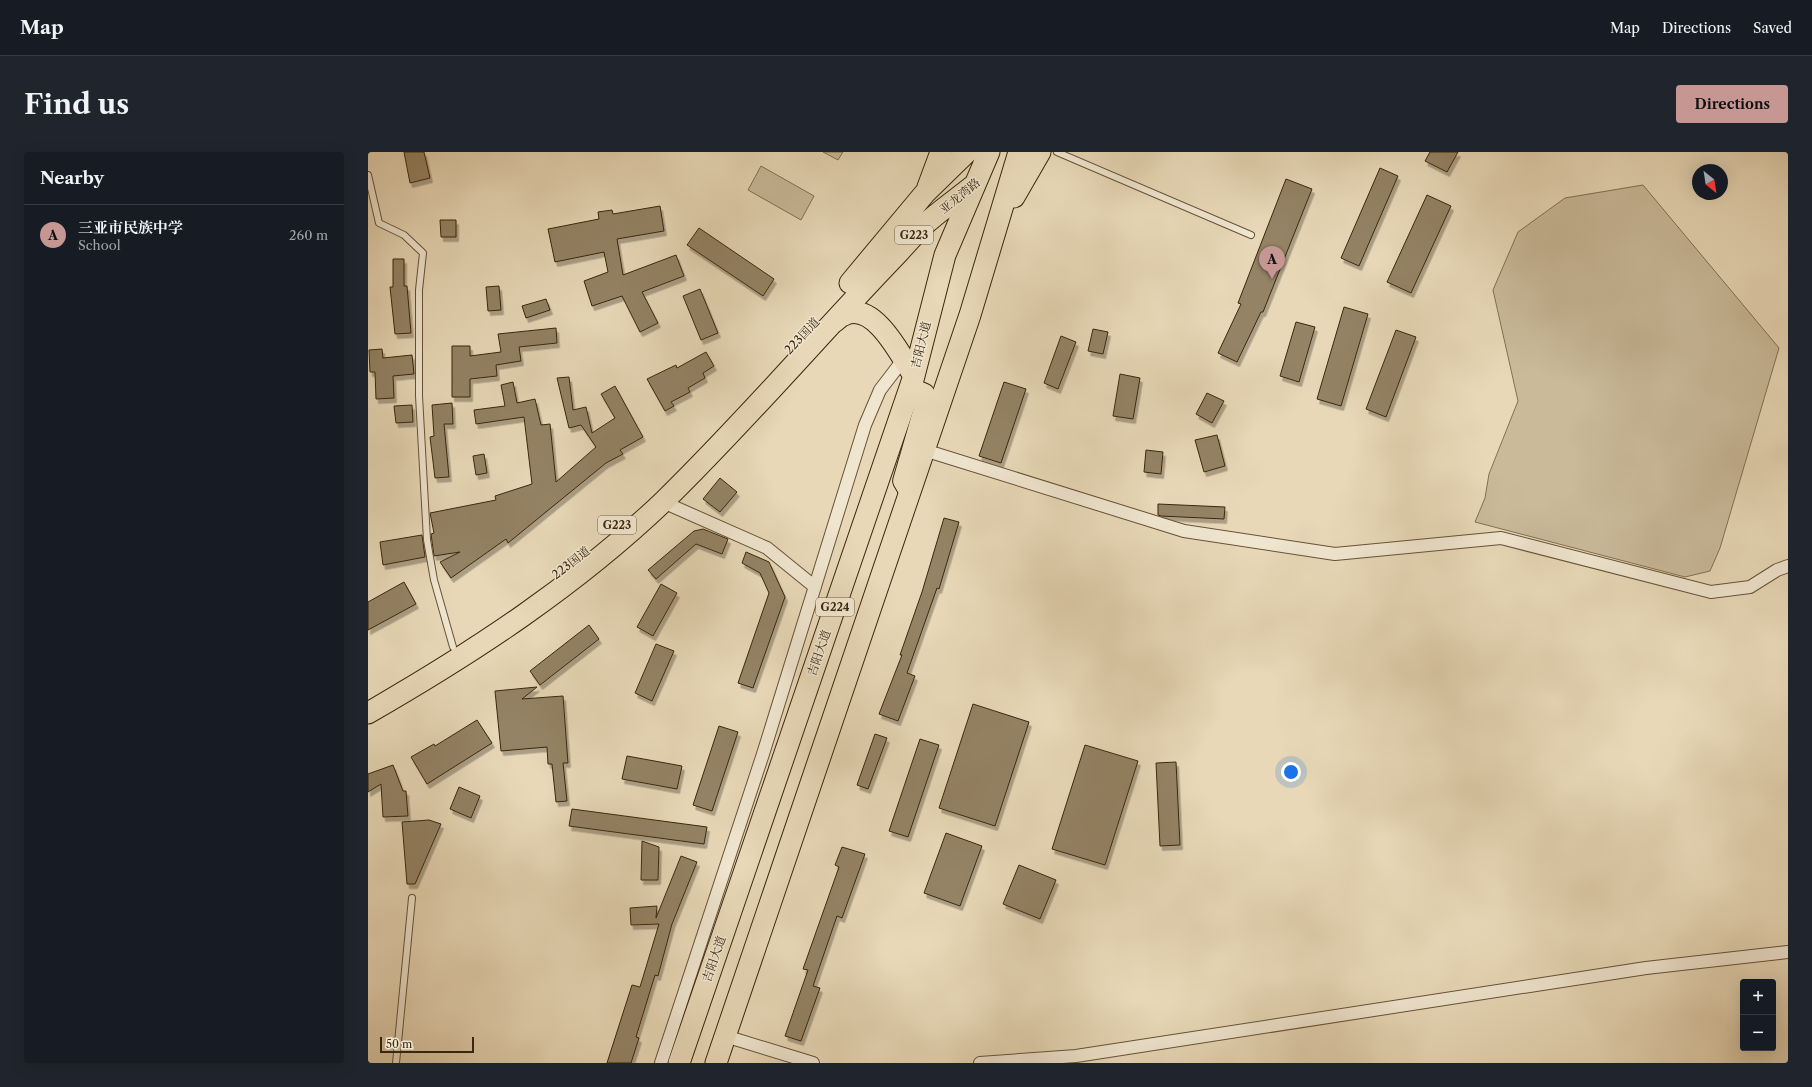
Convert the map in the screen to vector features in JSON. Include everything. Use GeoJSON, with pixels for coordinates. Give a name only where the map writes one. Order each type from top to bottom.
{"type":"FeatureCollection","features":[{"type":"Feature","properties":{"kind":"highway"},"geometry":{"type":"LineString","coordinates":[[926,194],[942,152]]}},
{"type":"Feature","properties":{"kind":"highway","name":"亚龙湾路"},"geometry":{"type":"LineString","coordinates":[[829,307],[926,194],[967,152]]}},
{"type":"Feature","properties":{"kind":"highway","name":"吉阳大道"},"geometry":{"type":"LineString","coordinates":[[679,1063],[908,376],[924,336],[945,255],[989,152]]}},
{"type":"Feature","properties":{"kind":"highway","name":"亚龙湾路"},"geometry":{"type":"LineString","coordinates":[[827,328],[923,226],[977,183],[1010,152]]}},
{"type":"Feature","properties":{"kind":"highway","name":"G224"},"geometry":{"type":"LineString","coordinates":[[716,1063],[970,316],[1019,152]]}},
{"type":"Feature","properties":{"kind":"highway"},"geometry":{"type":"LineString","coordinates":[[996,227],[1040,152]]}},
{"type":"Feature","properties":{"kind":"highway","name":"223国道"},"geometry":{"type":"LineString","coordinates":[[368,698],[453,647],[531,595],[597,543],[664,483],[829,307]]}},
{"type":"Feature","properties":{"kind":"highway"},"geometry":{"type":"LineString","coordinates":[[827,328],[844,314],[858,313],[877,322],[908,376]]}},
{"type":"Feature","properties":{"kind":"highway","name":"223国道"},"geometry":{"type":"LineString","coordinates":[[368,713],[447,667],[507,628],[578,577],[663,502],[738,425],[827,328]]}},
{"type":"Feature","properties":{"kind":"main road"},"geometry":{"type":"LineString","coordinates":[[908,376],[916,389],[925,393],[922,412],[902,481],[909,493]]}},
{"type":"Feature","properties":{"kind":"street"},"geometry":{"type":"LineString","coordinates":[[661,1063],[763,754],[865,425],[880,390],[908,376]]}},
{"type":"Feature","properties":{"kind":"street"},"geometry":{"type":"LineString","coordinates":[[924,450],[1184,530],[1335,554],[1501,538],[1711,592],[1750,587],[1777,570],[1788,566]]}},
{"type":"Feature","properties":{"kind":"street"},"geometry":{"type":"LineString","coordinates":[[663,502],[767,548],[815,587]]}},
{"type":"Feature","properties":{"kind":"street"},"geometry":{"type":"LineString","coordinates":[[980,1063],[1076,1056],[1646,968],[1788,952]]}},
{"type":"Feature","properties":{"kind":"street"},"geometry":{"type":"LineString","coordinates":[[725,1036],[813,1063]]}},
{"type":"Feature","properties":{"kind":"lane"},"geometry":{"type":"LineString","coordinates":[[1057,152],[1251,235]]}},
{"type":"Feature","properties":{"kind":"lane"},"geometry":{"type":"LineString","coordinates":[[368,175],[379,223],[404,235],[423,253],[419,290],[419,396],[427,540],[434,580],[453,647]]}},
{"type":"Feature","properties":{"kind":"lane"},"geometry":{"type":"LineString","coordinates":[[396,1063],[412,898]]}},
{"type":"Feature","properties":{"kind":"shaded area"},"geometry":{"type":"Polygon","coordinates":[[[823,152],[843,152],[838,160],[823,152]]]}},
{"type":"Feature","properties":{"kind":"shaded area"},"geometry":{"type":"Polygon","coordinates":[[[761,166],[814,196],[801,220],[748,190],[761,166]]]}},
{"type":"Feature","properties":{"kind":"shaded area"},"geometry":{"type":"Polygon","coordinates":[[[1643,185],[1779,348],[1720,548],[1710,571],[1685,577],[1475,522],[1485,498],[1489,474],[1518,401],[1493,290],[1518,232],[1565,198],[1643,185]]]}},
{"type":"Feature","properties":{"kind":"building"},"geometry":{"type":"Polygon","coordinates":[[[404,152],[424,152],[430,178],[410,183],[404,152]]]}},
{"type":"Feature","properties":{"kind":"building"},"geometry":{"type":"Polygon","coordinates":[[[1430,152],[1458,152],[1447,172],[1425,161],[1430,152]]]}},
{"type":"Feature","properties":{"kind":"building"},"geometry":{"type":"Polygon","coordinates":[[[1380,168],[1398,176],[1359,266],[1341,258],[1380,168]]]}},
{"type":"Feature","properties":{"kind":"building"},"geometry":{"type":"Polygon","coordinates":[[[1286,179],[1312,189],[1263,312],[1261,312],[1237,362],[1218,353],[1241,304],[1238,303],[1286,179]]]}},
{"type":"Feature","properties":{"kind":"building"},"geometry":{"type":"Polygon","coordinates":[[[1427,195],[1451,206],[1411,293],[1387,282],[1427,195]]]}},
{"type":"Feature","properties":{"kind":"building"},"geometry":{"type":"Polygon","coordinates":[[[660,206],[664,231],[617,239],[623,275],[676,255],[684,276],[642,292],[658,323],[640,332],[622,296],[592,306],[584,281],[608,272],[604,252],[555,262],[548,229],[599,219],[598,212],[612,210],[613,214],[660,206]]]}},
{"type":"Feature","properties":{"kind":"building"},"geometry":{"type":"Polygon","coordinates":[[[440,220],[456,220],[456,237],[441,237],[440,220]]]}},
{"type":"Feature","properties":{"kind":"building"},"geometry":{"type":"Polygon","coordinates":[[[699,228],[774,279],[763,296],[687,245],[699,228]]]}},
{"type":"Feature","properties":{"kind":"building"},"geometry":{"type":"Polygon","coordinates":[[[393,259],[404,259],[404,286],[407,286],[411,333],[395,334],[390,287],[393,287],[393,259]]]}},
{"type":"Feature","properties":{"kind":"building"},"geometry":{"type":"Polygon","coordinates":[[[499,286],[501,310],[488,311],[486,287],[499,286]]]}},
{"type":"Feature","properties":{"kind":"building"},"geometry":{"type":"Polygon","coordinates":[[[700,289],[718,333],[701,340],[683,296],[700,289]]]}},
{"type":"Feature","properties":{"kind":"building"},"geometry":{"type":"Polygon","coordinates":[[[546,299],[550,310],[526,318],[522,306],[546,299]]]}},
{"type":"Feature","properties":{"kind":"building"},"geometry":{"type":"Polygon","coordinates":[[[1344,307],[1368,314],[1341,406],[1317,399],[1344,307]]]}},
{"type":"Feature","properties":{"kind":"building"},"geometry":{"type":"Polygon","coordinates":[[[1296,322],[1315,327],[1299,382],[1280,376],[1296,322]]]}},
{"type":"Feature","properties":{"kind":"building"},"geometry":{"type":"Polygon","coordinates":[[[556,328],[557,343],[519,347],[521,361],[496,365],[497,376],[470,379],[470,397],[452,397],[452,346],[470,346],[470,356],[501,352],[498,334],[556,328]]]}},
{"type":"Feature","properties":{"kind":"building"},"geometry":{"type":"Polygon","coordinates":[[[1093,329],[1108,332],[1103,354],[1088,351],[1093,329]]]}},
{"type":"Feature","properties":{"kind":"building"},"geometry":{"type":"Polygon","coordinates":[[[1396,330],[1416,337],[1386,417],[1366,409],[1396,330]]]}},
{"type":"Feature","properties":{"kind":"building"},"geometry":{"type":"Polygon","coordinates":[[[1061,336],[1076,342],[1058,389],[1044,383],[1061,336]]]}},
{"type":"Feature","properties":{"kind":"building"},"geometry":{"type":"Polygon","coordinates":[[[382,349],[383,358],[412,355],[414,374],[393,376],[394,398],[376,399],[375,372],[370,372],[369,350],[382,349]]]}},
{"type":"Feature","properties":{"kind":"building"},"geometry":{"type":"Polygon","coordinates":[[[706,352],[714,366],[703,373],[705,378],[688,388],[690,392],[671,402],[674,406],[665,411],[647,379],[676,365],[677,368],[706,352]]]}},
{"type":"Feature","properties":{"kind":"building"},"geometry":{"type":"Polygon","coordinates":[[[1120,374],[1140,378],[1133,419],[1113,416],[1120,374]]]}},
{"type":"Feature","properties":{"kind":"building"},"geometry":{"type":"Polygon","coordinates":[[[569,377],[573,410],[586,407],[592,433],[615,418],[601,394],[615,386],[643,437],[620,450],[623,454],[606,463],[508,543],[506,539],[451,578],[440,562],[460,552],[434,556],[431,534],[434,533],[430,513],[496,500],[495,496],[532,484],[524,417],[476,424],[474,410],[505,406],[501,385],[513,382],[517,403],[535,399],[541,425],[550,424],[556,482],[596,447],[581,425],[569,428],[557,378],[569,377]]]}},
{"type":"Feature","properties":{"kind":"building"},"geometry":{"type":"Polygon","coordinates":[[[1004,382],[1026,389],[1001,463],[979,456],[1004,382]]]}},
{"type":"Feature","properties":{"kind":"building"},"geometry":{"type":"Polygon","coordinates":[[[1207,393],[1224,401],[1212,423],[1196,414],[1207,393]]]}},
{"type":"Feature","properties":{"kind":"building"},"geometry":{"type":"Polygon","coordinates":[[[452,403],[453,424],[444,424],[449,477],[435,478],[430,437],[434,436],[432,405],[452,403]]]}},
{"type":"Feature","properties":{"kind":"building"},"geometry":{"type":"Polygon","coordinates":[[[412,405],[413,422],[396,423],[394,406],[412,405]]]}},
{"type":"Feature","properties":{"kind":"building"},"geometry":{"type":"Polygon","coordinates":[[[1217,435],[1225,466],[1204,472],[1195,440],[1217,435]]]}},
{"type":"Feature","properties":{"kind":"building"},"geometry":{"type":"Polygon","coordinates":[[[1146,450],[1163,452],[1161,474],[1144,472],[1146,450]]]}},
{"type":"Feature","properties":{"kind":"building"},"geometry":{"type":"Polygon","coordinates":[[[484,454],[487,473],[476,475],[473,456],[484,454]]]}},
{"type":"Feature","properties":{"kind":"building"},"geometry":{"type":"Polygon","coordinates":[[[720,478],[737,492],[720,512],[703,499],[720,478]]]}},
{"type":"Feature","properties":{"kind":"building"},"geometry":{"type":"Polygon","coordinates":[[[1158,504],[1225,507],[1224,519],[1161,516],[1158,515],[1158,504]]]}},
{"type":"Feature","properties":{"kind":"building"},"geometry":{"type":"Polygon","coordinates":[[[944,518],[959,522],[939,589],[937,588],[907,673],[915,676],[898,721],[879,714],[902,655],[900,655],[922,592],[944,518]]]}},
{"type":"Feature","properties":{"kind":"building"},"geometry":{"type":"Polygon","coordinates":[[[703,529],[728,539],[722,554],[696,544],[656,579],[648,570],[694,531],[703,529]]]}},
{"type":"Feature","properties":{"kind":"building"},"geometry":{"type":"Polygon","coordinates":[[[422,535],[425,557],[383,565],[380,542],[422,535]]]}},
{"type":"Feature","properties":{"kind":"building"},"geometry":{"type":"Polygon","coordinates":[[[746,552],[769,562],[785,597],[753,688],[738,683],[769,593],[760,573],[742,563],[746,552]]]}},
{"type":"Feature","properties":{"kind":"building"},"geometry":{"type":"Polygon","coordinates":[[[404,582],[416,604],[368,630],[368,602],[404,582]]]}},
{"type":"Feature","properties":{"kind":"building"},"geometry":{"type":"Polygon","coordinates":[[[661,584],[677,593],[653,636],[637,627],[661,584]]]}},
{"type":"Feature","properties":{"kind":"building"},"geometry":{"type":"Polygon","coordinates":[[[589,625],[599,639],[540,685],[530,671],[589,625]]]}},
{"type":"Feature","properties":{"kind":"building"},"geometry":{"type":"Polygon","coordinates":[[[656,644],[674,651],[652,701],[635,693],[656,644]]]}},
{"type":"Feature","properties":{"kind":"building"},"geometry":{"type":"Polygon","coordinates":[[[537,687],[522,699],[563,696],[568,763],[563,763],[567,801],[556,802],[552,764],[548,764],[547,747],[501,751],[495,691],[537,687]]]}},
{"type":"Feature","properties":{"kind":"building"},"geometry":{"type":"Polygon","coordinates":[[[973,704],[1029,722],[995,826],[939,808],[973,704]]]}},
{"type":"Feature","properties":{"kind":"building"},"geometry":{"type":"Polygon","coordinates":[[[477,720],[492,743],[427,784],[411,757],[434,744],[435,746],[477,720]]]}},
{"type":"Feature","properties":{"kind":"building"},"geometry":{"type":"Polygon","coordinates":[[[719,726],[738,732],[712,811],[693,805],[719,726]]]}},
{"type":"Feature","properties":{"kind":"building"},"geometry":{"type":"Polygon","coordinates":[[[875,734],[887,738],[868,789],[857,785],[875,734]]]}},
{"type":"Feature","properties":{"kind":"building"},"geometry":{"type":"Polygon","coordinates":[[[920,739],[939,745],[908,837],[889,831],[920,739]]]}},
{"type":"Feature","properties":{"kind":"building"},"geometry":{"type":"Polygon","coordinates":[[[1085,745],[1138,761],[1105,865],[1052,849],[1085,745]]]}},
{"type":"Feature","properties":{"kind":"building"},"geometry":{"type":"Polygon","coordinates":[[[627,756],[682,766],[677,789],[622,779],[627,756]]]}},
{"type":"Feature","properties":{"kind":"building"},"geometry":{"type":"Polygon","coordinates":[[[1176,762],[1180,845],[1160,846],[1156,763],[1176,762]]]}},
{"type":"Feature","properties":{"kind":"building"},"geometry":{"type":"Polygon","coordinates":[[[393,765],[403,791],[406,791],[408,816],[383,817],[381,784],[368,792],[368,774],[393,765]]]}},
{"type":"Feature","properties":{"kind":"building"},"geometry":{"type":"Polygon","coordinates":[[[459,787],[480,796],[471,818],[450,809],[459,787]]]}},
{"type":"Feature","properties":{"kind":"building"},"geometry":{"type":"Polygon","coordinates":[[[572,809],[707,827],[704,844],[569,826],[572,809]]]}},
{"type":"Feature","properties":{"kind":"building"},"geometry":{"type":"Polygon","coordinates":[[[429,820],[441,824],[415,884],[407,884],[402,822],[429,820]]]}},
{"type":"Feature","properties":{"kind":"building"},"geometry":{"type":"Polygon","coordinates":[[[946,833],[982,846],[960,906],[924,893],[946,833]]]}},
{"type":"Feature","properties":{"kind":"building"},"geometry":{"type":"Polygon","coordinates":[[[642,841],[659,847],[658,880],[641,880],[642,841]]]}},
{"type":"Feature","properties":{"kind":"building"},"geometry":{"type":"Polygon","coordinates":[[[842,847],[865,854],[842,918],[837,916],[813,986],[820,988],[801,1041],[785,1036],[808,970],[803,969],[839,867],[835,865],[842,847]]]}},
{"type":"Feature","properties":{"kind":"building"},"geometry":{"type":"Polygon","coordinates":[[[681,856],[697,862],[672,924],[658,976],[655,975],[636,1037],[639,1038],[631,1063],[607,1063],[632,985],[640,987],[659,924],[631,925],[630,908],[657,906],[656,918],[681,856]]]}},
{"type":"Feature","properties":{"kind":"building"},"geometry":{"type":"Polygon","coordinates":[[[1019,865],[1056,880],[1040,919],[1003,904],[1019,865]]]}},
{"type":"Feature","properties":{"kind":"place","name":"三亚市民族中学"},"geometry":{"type":"Point","coordinates":[1272,279]}}]}
